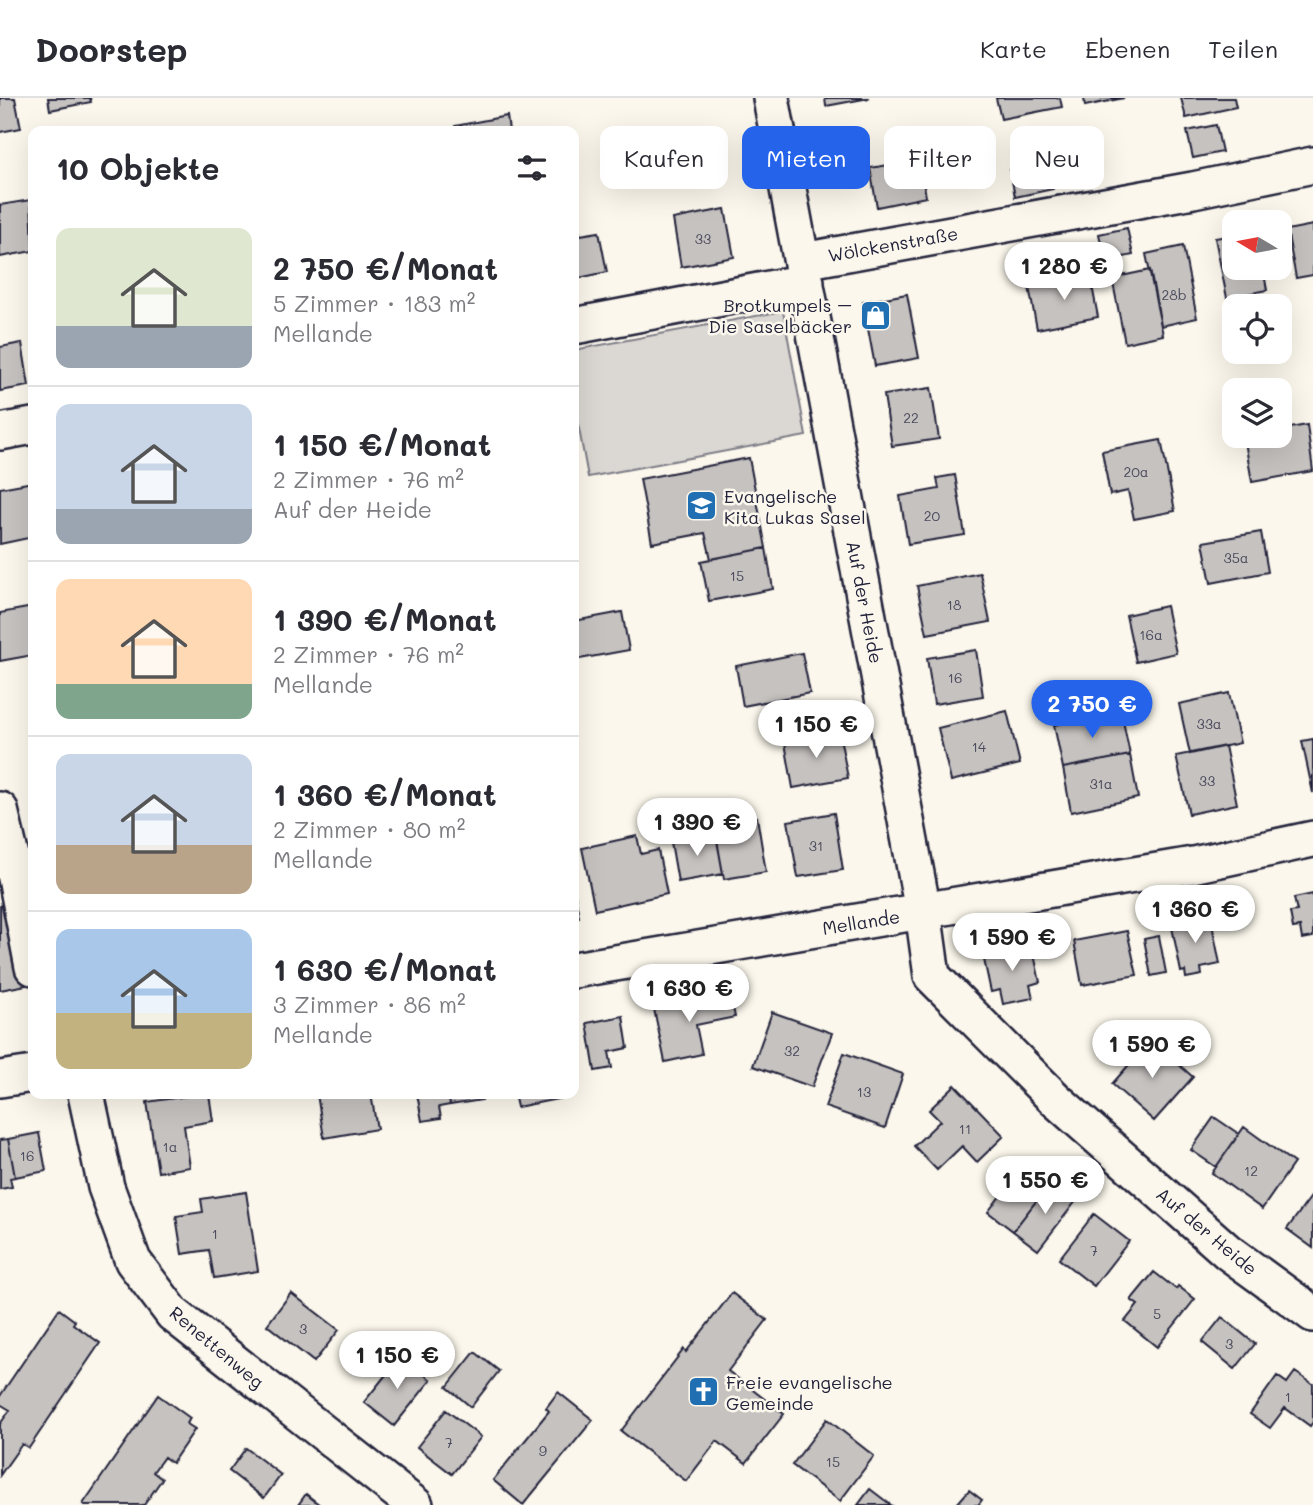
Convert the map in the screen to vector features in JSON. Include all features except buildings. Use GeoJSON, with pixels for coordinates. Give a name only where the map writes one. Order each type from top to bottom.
{"type":"FeatureCollection","features":[{"type":"Feature","properties":{"kind":"street","name":"Auf der Heide"},"geometry":{"type":"LineString","coordinates":[[771,98],[923,911],[932,976],[1055,1099],[1228,1252],[1313,1314]]}},
{"type":"Feature","properties":{"kind":"street","name":"Wölckenstraße"},"geometry":{"type":"LineString","coordinates":[[579,325],[804,272],[1313,165]]}},
{"type":"Feature","properties":{"kind":"street"},"geometry":{"type":"LineString","coordinates":[[0,432],[28,427]]}},
{"type":"Feature","properties":{"kind":"street"},"geometry":{"type":"LineString","coordinates":[[0,810],[28,941]]}},
{"type":"Feature","properties":{"kind":"street","name":"Mellande"},"geometry":{"type":"LineString","coordinates":[[579,969],[1193,865],[1313,839]]}},
{"type":"Feature","properties":{"kind":"street"},"geometry":{"type":"LineString","coordinates":[[0,1079],[28,1075]]}},
{"type":"Feature","properties":{"kind":"street","name":"Renettenweg"},"geometry":{"type":"LineString","coordinates":[[87,1099],[106,1187],[133,1261],[173,1314],[415,1505]]}},
{"type":"Feature","properties":{"kind":"shaded area"},"geometry":{"type":"Polygon","coordinates":[[[783,311],[806,436],[588,477],[579,429],[579,349],[783,311]]]}},
{"type":"Feature","properties":{"kind":"place","name":"Brotkumpels – Die Saselbäcker"},"geometry":{"type":"Point","coordinates":[875,315]}},
{"type":"Feature","properties":{"kind":"place","name":"Evangelische Kita Lukas Sasel"},"geometry":{"type":"Point","coordinates":[701,506]}},
{"type":"Feature","properties":{"kind":"place","name":"Freie evangelische Gemeinde"},"geometry":{"type":"Point","coordinates":[703,1392]}}]}
